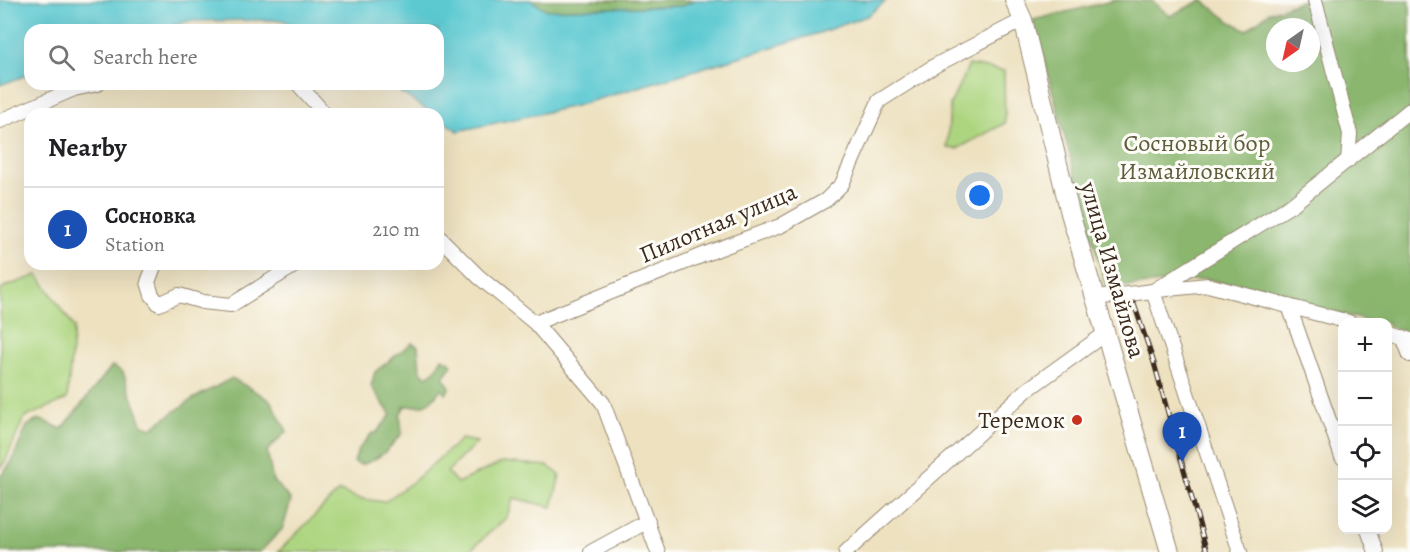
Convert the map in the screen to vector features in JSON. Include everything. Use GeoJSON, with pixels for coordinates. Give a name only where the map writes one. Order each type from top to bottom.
{"type":"FeatureCollection","features":[{"type":"Feature","properties":{"kind":"main road","name":"улица Измайлова"},"geometry":{"type":"LineString","coordinates":[[1014,0],[1023,20],[1070,213],[1170,552]]}},
{"type":"Feature","properties":{"kind":"street"},"geometry":{"type":"LineString","coordinates":[[1315,0],[1350,134],[1348,161]]}},
{"type":"Feature","properties":{"kind":"street","name":"Пилотная улица"},"geometry":{"type":"LineString","coordinates":[[536,323],[780,226],[826,200],[842,184],[879,101],[936,65],[1023,20]]}},
{"type":"Feature","properties":{"kind":"street"},"geometry":{"type":"LineString","coordinates":[[30,108],[72,90]]}},
{"type":"Feature","properties":{"kind":"street"},"geometry":{"type":"LineString","coordinates":[[303,90],[319,108]]}},
{"type":"Feature","properties":{"kind":"street"},"geometry":{"type":"LineString","coordinates":[[1153,291],[1293,204],[1410,110]]}},
{"type":"Feature","properties":{"kind":"street"},"geometry":{"type":"LineString","coordinates":[[0,121],[24,111]]}},
{"type":"Feature","properties":{"kind":"street"},"geometry":{"type":"LineString","coordinates":[[444,242],[478,277],[536,323],[603,403],[658,552]]}},
{"type":"Feature","properties":{"kind":"street"},"geometry":{"type":"LineString","coordinates":[[152,270],[147,282],[152,295],[159,304],[179,295],[203,302],[231,305],[287,270]]}},
{"type":"Feature","properties":{"kind":"street"},"geometry":{"type":"LineString","coordinates":[[1095,298],[1208,285],[1338,319]]}},
{"type":"Feature","properties":{"kind":"street"},"geometry":{"type":"LineString","coordinates":[[1153,291],[1240,552]]}},
{"type":"Feature","properties":{"kind":"street"},"geometry":{"type":"LineString","coordinates":[[1289,306],[1338,446]]}},
{"type":"Feature","properties":{"kind":"street"},"geometry":{"type":"LineString","coordinates":[[846,552],[1027,390],[1106,333]]}},
{"type":"Feature","properties":{"kind":"street"},"geometry":{"type":"LineString","coordinates":[[1406,339],[1410,355]]}},
{"type":"Feature","properties":{"kind":"street"},"geometry":{"type":"LineString","coordinates":[[591,552],[648,521]]}},
{"type":"Feature","properties":{"kind":"street"},"geometry":{"type":"LineString","coordinates":[[1369,534],[1376,552]]}},
{"type":"Feature","properties":{"kind":"green space"},"geometry":{"type":"Polygon","coordinates":[[[530,0],[695,0],[682,6],[547,10],[530,0]]]}},
{"type":"Feature","properties":{"kind":"green space","name":"Сосновый бор Измайловский"},"geometry":{"type":"Polygon","coordinates":[[[1116,0],[1152,1],[1170,16],[1202,0],[1231,22],[1247,30],[1268,13],[1304,0],[1410,0],[1410,333],[1392,328],[1392,318],[1356,318],[1207,279],[1106,288],[1033,20],[1116,0]]]}},
{"type":"Feature","properties":{"kind":"green space"},"geometry":{"type":"Polygon","coordinates":[[[969,65],[1004,71],[1005,123],[957,149],[947,148],[950,105],[969,65]]]}},
{"type":"Feature","properties":{"kind":"green space"},"geometry":{"type":"Polygon","coordinates":[[[38,275],[74,327],[67,399],[24,418],[5,462],[0,468],[0,292],[4,287],[38,275]]]}},
{"type":"Feature","properties":{"kind":"green space"},"geometry":{"type":"Polygon","coordinates":[[[412,343],[418,346],[420,370],[426,377],[436,369],[442,358],[449,361],[452,365],[443,377],[450,387],[446,394],[441,389],[426,404],[405,406],[400,415],[402,433],[393,444],[380,456],[368,462],[361,465],[354,462],[358,450],[391,415],[371,386],[375,372],[412,343]]]}},
{"type":"Feature","properties":{"kind":"green space"},"geometry":{"type":"Polygon","coordinates":[[[112,366],[123,372],[142,424],[151,428],[193,399],[232,378],[270,400],[287,431],[267,451],[273,481],[291,500],[283,528],[260,552],[0,552],[0,477],[11,463],[27,426],[39,419],[62,429],[112,366]]]}},
{"type":"Feature","properties":{"kind":"green space"},"geometry":{"type":"Polygon","coordinates":[[[461,439],[477,442],[447,472],[457,483],[503,462],[548,466],[560,475],[552,507],[514,498],[506,518],[468,552],[278,552],[339,491],[357,498],[384,502],[414,481],[461,439]]]}},
{"type":"Feature","properties":{"kind":"water"},"geometry":{"type":"Polygon","coordinates":[[[0,0],[530,0],[547,10],[682,6],[695,0],[887,0],[867,16],[819,33],[575,106],[458,131],[444,121],[444,108],[424,108],[397,90],[444,90],[444,24],[290,24],[283,20],[188,21],[179,24],[24,24],[24,76],[0,85],[0,0]]]}},
{"type":"Feature","properties":{"kind":"railway"},"geometry":{"type":"LineString","coordinates":[[1134,304],[1154,363],[1207,552]]}},
{"type":"Feature","properties":{"kind":"place","name":"Теремок"},"geometry":{"type":"Point","coordinates":[1077,420]}},
{"type":"Feature","properties":{"kind":"place","name":"Сосновка"},"geometry":{"type":"Point","coordinates":[1182,462]}}]}
